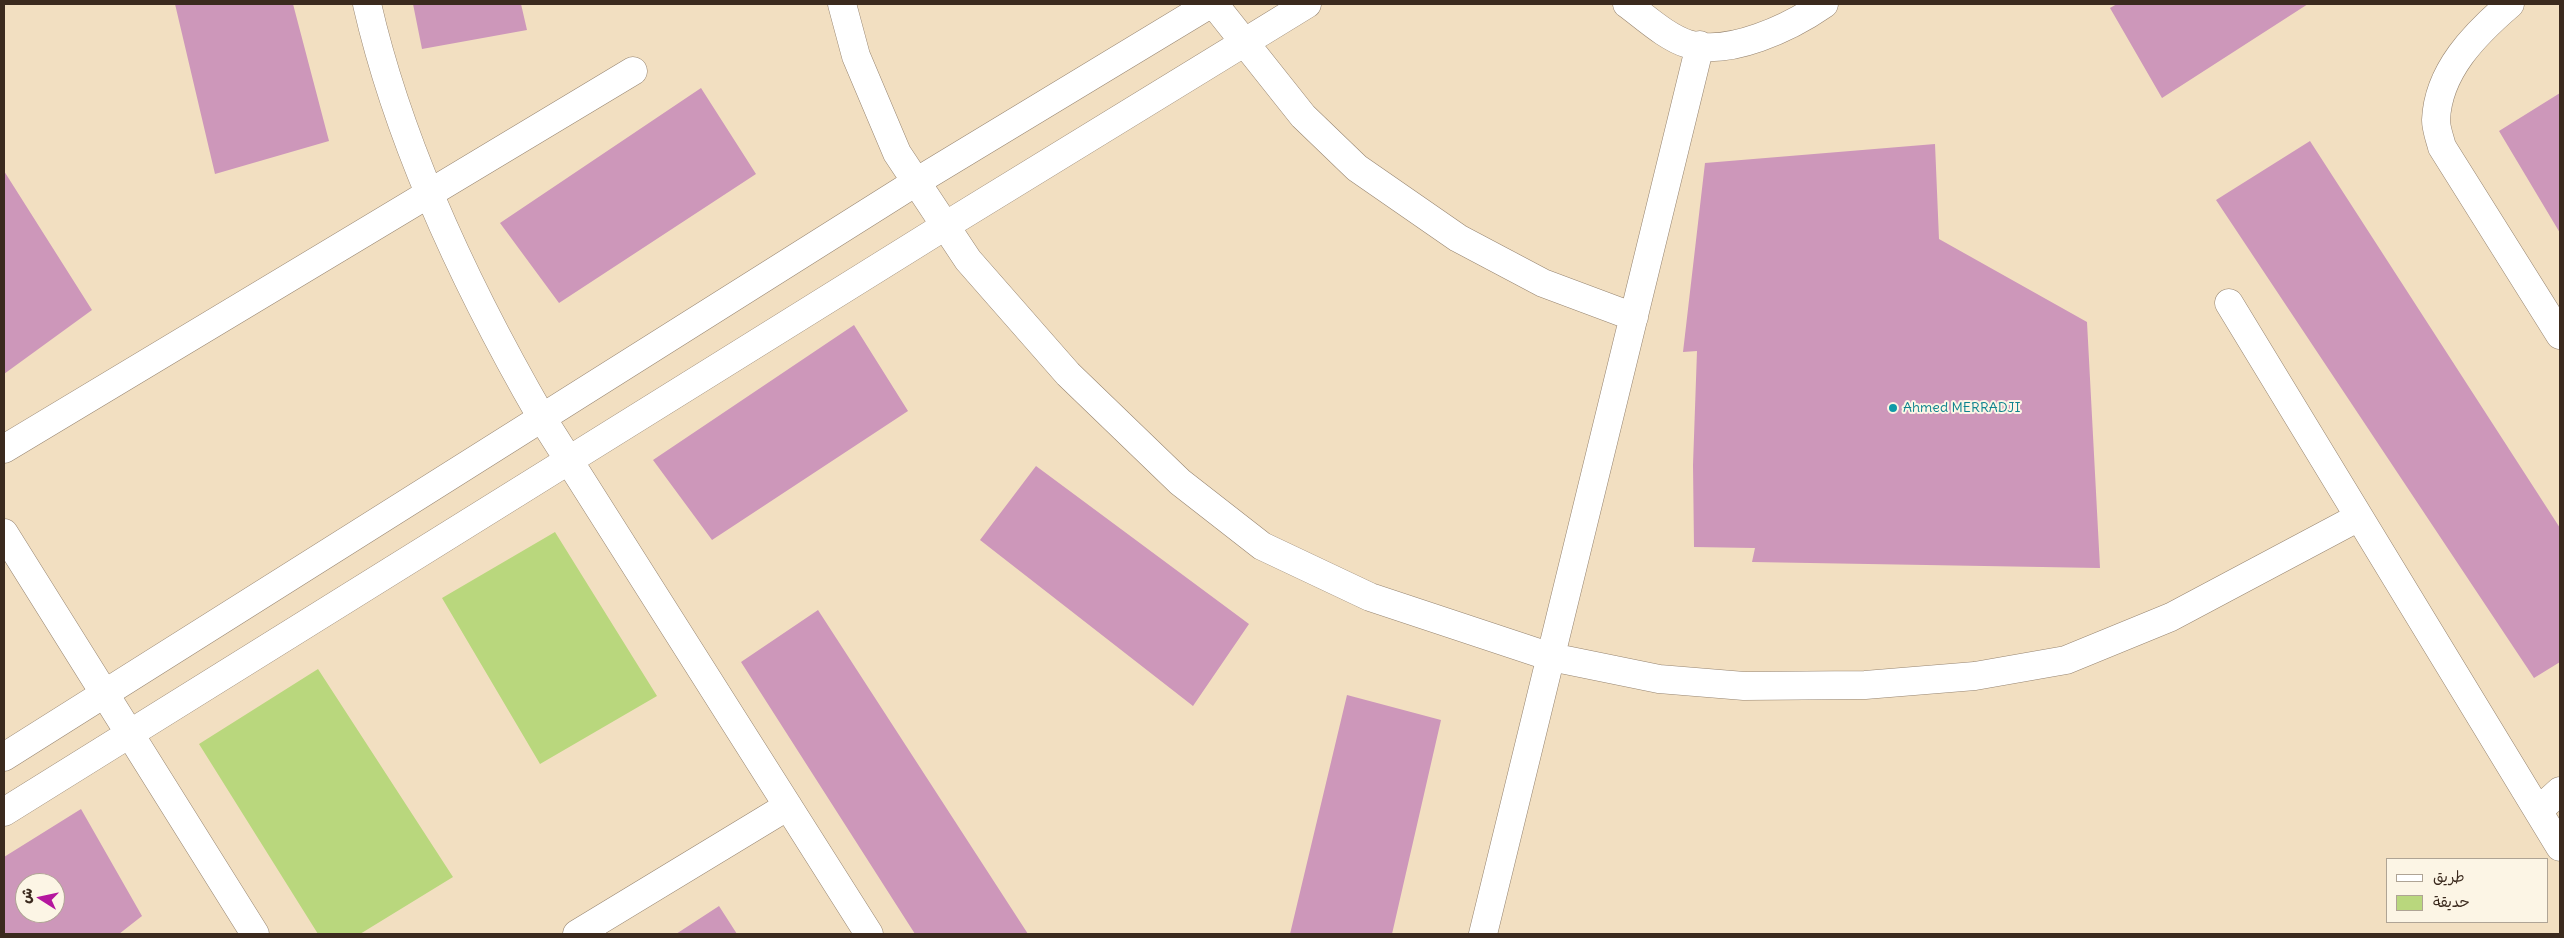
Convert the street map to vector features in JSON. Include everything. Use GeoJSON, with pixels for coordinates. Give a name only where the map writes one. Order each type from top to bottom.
{"type":"FeatureCollection","features":[{"type":"Feature","properties":{"kind":"street"},"geometry":{"type":"LineString","coordinates":[[367,4],[377,48],[429,193],[499,344],[542,418],[869,934]]}},
{"type":"Feature","properties":{"kind":"street"},"geometry":{"type":"LineString","coordinates":[[842,4],[856,56],[897,153],[968,260],[1068,374],[1180,482],[1262,546],[1370,597],[1551,657],[1659,679],[1744,686],[1865,685],[1975,676],[2066,660],[2171,618],[2360,516]]}},
{"type":"Feature","properties":{"kind":"street"},"geometry":{"type":"LineString","coordinates":[[4,757],[916,182],[1210,4]]}},
{"type":"Feature","properties":{"kind":"street"},"geometry":{"type":"LineString","coordinates":[[1214,4],[1303,116],[1357,168],[1458,238],[1543,283],[1634,317]]}},
{"type":"Feature","properties":{"kind":"street"},"geometry":{"type":"LineString","coordinates":[[4,812],[945,226],[1307,4]]}},
{"type":"Feature","properties":{"kind":"street"},"geometry":{"type":"LineString","coordinates":[[1627,4],[1688,44],[1714,47],[1748,41],[1803,18],[1824,4]]}},
{"type":"Feature","properties":{"kind":"street"},"geometry":{"type":"LineString","coordinates":[[2510,4],[2488,23],[2453,62],[2440,98],[2436,121],[2442,147],[2560,335]]}},
{"type":"Feature","properties":{"kind":"street"},"geometry":{"type":"LineString","coordinates":[[1483,934],[1700,45]]}},
{"type":"Feature","properties":{"kind":"street"},"geometry":{"type":"LineString","coordinates":[[4,449],[633,71]]}},
{"type":"Feature","properties":{"kind":"street"},"geometry":{"type":"LineString","coordinates":[[2229,304],[2540,810],[2560,847]]}},
{"type":"Feature","properties":{"kind":"street"},"geometry":{"type":"LineString","coordinates":[[4,533],[103,694],[255,934]]}},
{"type":"Feature","properties":{"kind":"street"},"geometry":{"type":"LineString","coordinates":[[2540,810],[2560,791]]}},
{"type":"Feature","properties":{"kind":"street"},"geometry":{"type":"LineString","coordinates":[[577,934],[788,806]]}},
{"type":"Feature","properties":{"kind":"green space"},"geometry":{"type":"Polygon","coordinates":[[[555,532],[657,696],[540,764],[442,598],[555,532]]]}},
{"type":"Feature","properties":{"kind":"green space"},"geometry":{"type":"Polygon","coordinates":[[[318,669],[453,877],[360,934],[318,934],[199,744],[318,669]]]}},
{"type":"Feature","properties":{"kind":"building"},"geometry":{"type":"Polygon","coordinates":[[[175,4],[293,4],[329,141],[215,174],[175,4]]]}},
{"type":"Feature","properties":{"kind":"building"},"geometry":{"type":"Polygon","coordinates":[[[413,4],[521,4],[527,30],[422,49],[413,4]]]}},
{"type":"Feature","properties":{"kind":"building"},"geometry":{"type":"Polygon","coordinates":[[[2117,4],[2308,4],[2162,98],[2110,8],[2117,4]]]}},
{"type":"Feature","properties":{"kind":"building"},"geometry":{"type":"Polygon","coordinates":[[[701,88],[756,174],[559,303],[500,223],[701,88]]]}},
{"type":"Feature","properties":{"kind":"building"},"geometry":{"type":"Polygon","coordinates":[[[2560,93],[2560,233],[2499,131],[2560,93]]]}},
{"type":"Feature","properties":{"kind":"building"},"geometry":{"type":"Polygon","coordinates":[[[2310,141],[2560,528],[2560,662],[2534,678],[2216,200],[2310,141]]]}},
{"type":"Feature","properties":{"kind":"building","name":"Ahmed MERRADJI"},"geometry":{"type":"Polygon","coordinates":[[[1935,144],[1939,239],[2087,322],[2100,568],[1752,562],[1755,548],[1694,547],[1693,465],[1697,351],[1683,352],[1705,163],[1935,144]]]}},
{"type":"Feature","properties":{"kind":"building"},"geometry":{"type":"Polygon","coordinates":[[[4,171],[92,310],[4,374],[4,171]]]}},
{"type":"Feature","properties":{"kind":"building"},"geometry":{"type":"Polygon","coordinates":[[[854,325],[908,411],[712,540],[653,460],[854,325]]]}},
{"type":"Feature","properties":{"kind":"building"},"geometry":{"type":"Polygon","coordinates":[[[1036,466],[1249,624],[1193,706],[980,540],[1036,466]]]}},
{"type":"Feature","properties":{"kind":"building"},"geometry":{"type":"Polygon","coordinates":[[[818,610],[1028,934],[915,934],[741,662],[818,610]]]}},
{"type":"Feature","properties":{"kind":"building"},"geometry":{"type":"Polygon","coordinates":[[[1347,695],[1441,720],[1392,934],[1290,934],[1347,695]]]}},
{"type":"Feature","properties":{"kind":"building"},"geometry":{"type":"Polygon","coordinates":[[[81,809],[142,916],[119,934],[4,934],[4,857],[81,809]]]}},
{"type":"Feature","properties":{"kind":"building"},"geometry":{"type":"Polygon","coordinates":[[[719,906],[737,934],[676,934],[719,906]]]}},
{"type":"Feature","properties":{"kind":"place","name":"Ahmed MERRADJI"},"geometry":{"type":"Point","coordinates":[1893,408]}}]}
